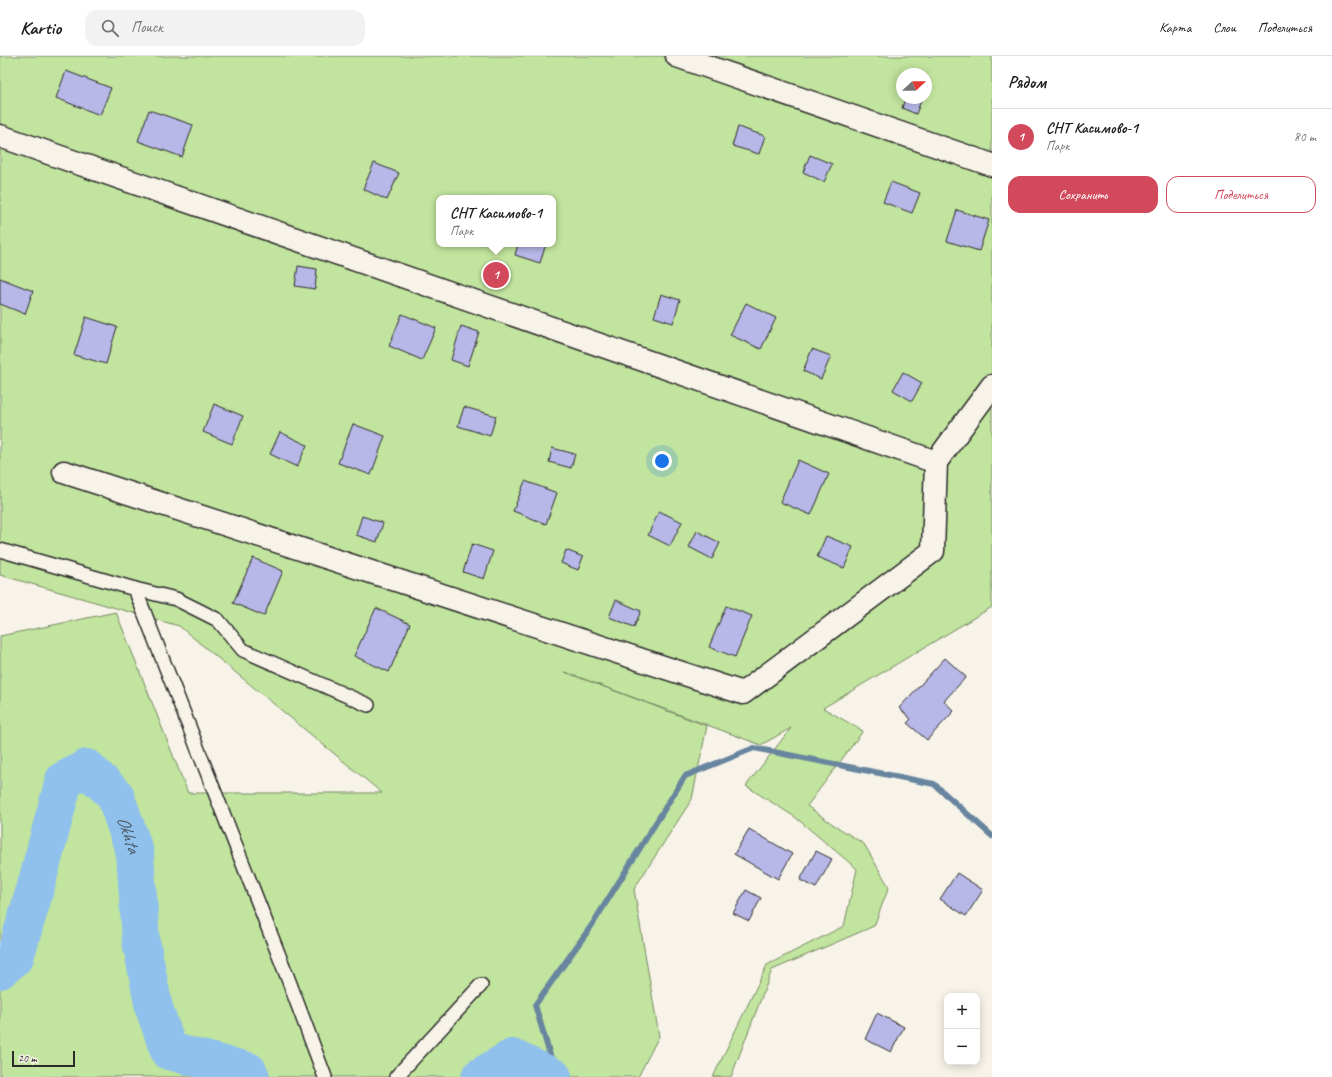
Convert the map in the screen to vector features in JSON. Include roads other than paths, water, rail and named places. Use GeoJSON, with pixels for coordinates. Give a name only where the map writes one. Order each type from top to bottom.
{"type":"FeatureCollection","features":[{"type":"Feature","properties":{"kind":"street"},"geometry":{"type":"LineString","coordinates":[[677,56],[992,165]]}},
{"type":"Feature","properties":{"kind":"street"},"geometry":{"type":"LineString","coordinates":[[0,136],[936,462]]}},
{"type":"Feature","properties":{"kind":"street"},"geometry":{"type":"LineString","coordinates":[[64,472],[743,693],[933,551],[936,462],[992,386]]}},
{"type":"Feature","properties":{"kind":"lane"},"geometry":{"type":"LineString","coordinates":[[0,550],[135,589],[176,599],[218,620],[243,650],[368,705]]}},
{"type":"Feature","properties":{"kind":"lane"},"geometry":{"type":"LineString","coordinates":[[135,589],[287,976],[325,1077]]}},
{"type":"Feature","properties":{"kind":"lane"},"geometry":{"type":"LineString","coordinates":[[396,1077],[481,985]]}},
{"type":"Feature","properties":{"kind":"waterway"},"geometry":{"type":"LineString","coordinates":[[560,1077],[550,1055],[535,1005],[592,925],[685,776],[754,748],[934,784],[992,836]]}},
{"type":"Feature","properties":{"kind":"waterway","name":"Okhta"},"geometry":{"type":"LineString","coordinates":[[0,970],[15,957],[34,893],[64,780],[87,768],[115,795],[135,853],[141,941],[154,1008],[169,1051],[248,1071],[251,1077]]}},
{"type":"Feature","properties":{"kind":"waterway","name":"Okhta"},"geometry":{"type":"LineString","coordinates":[[480,1077],[512,1058],[553,1077]]}},
{"type":"Feature","properties":{"kind":"place","name":"СНТ Касимово-1"},"geometry":{"type":"Point","coordinates":[496,275]}}]}
